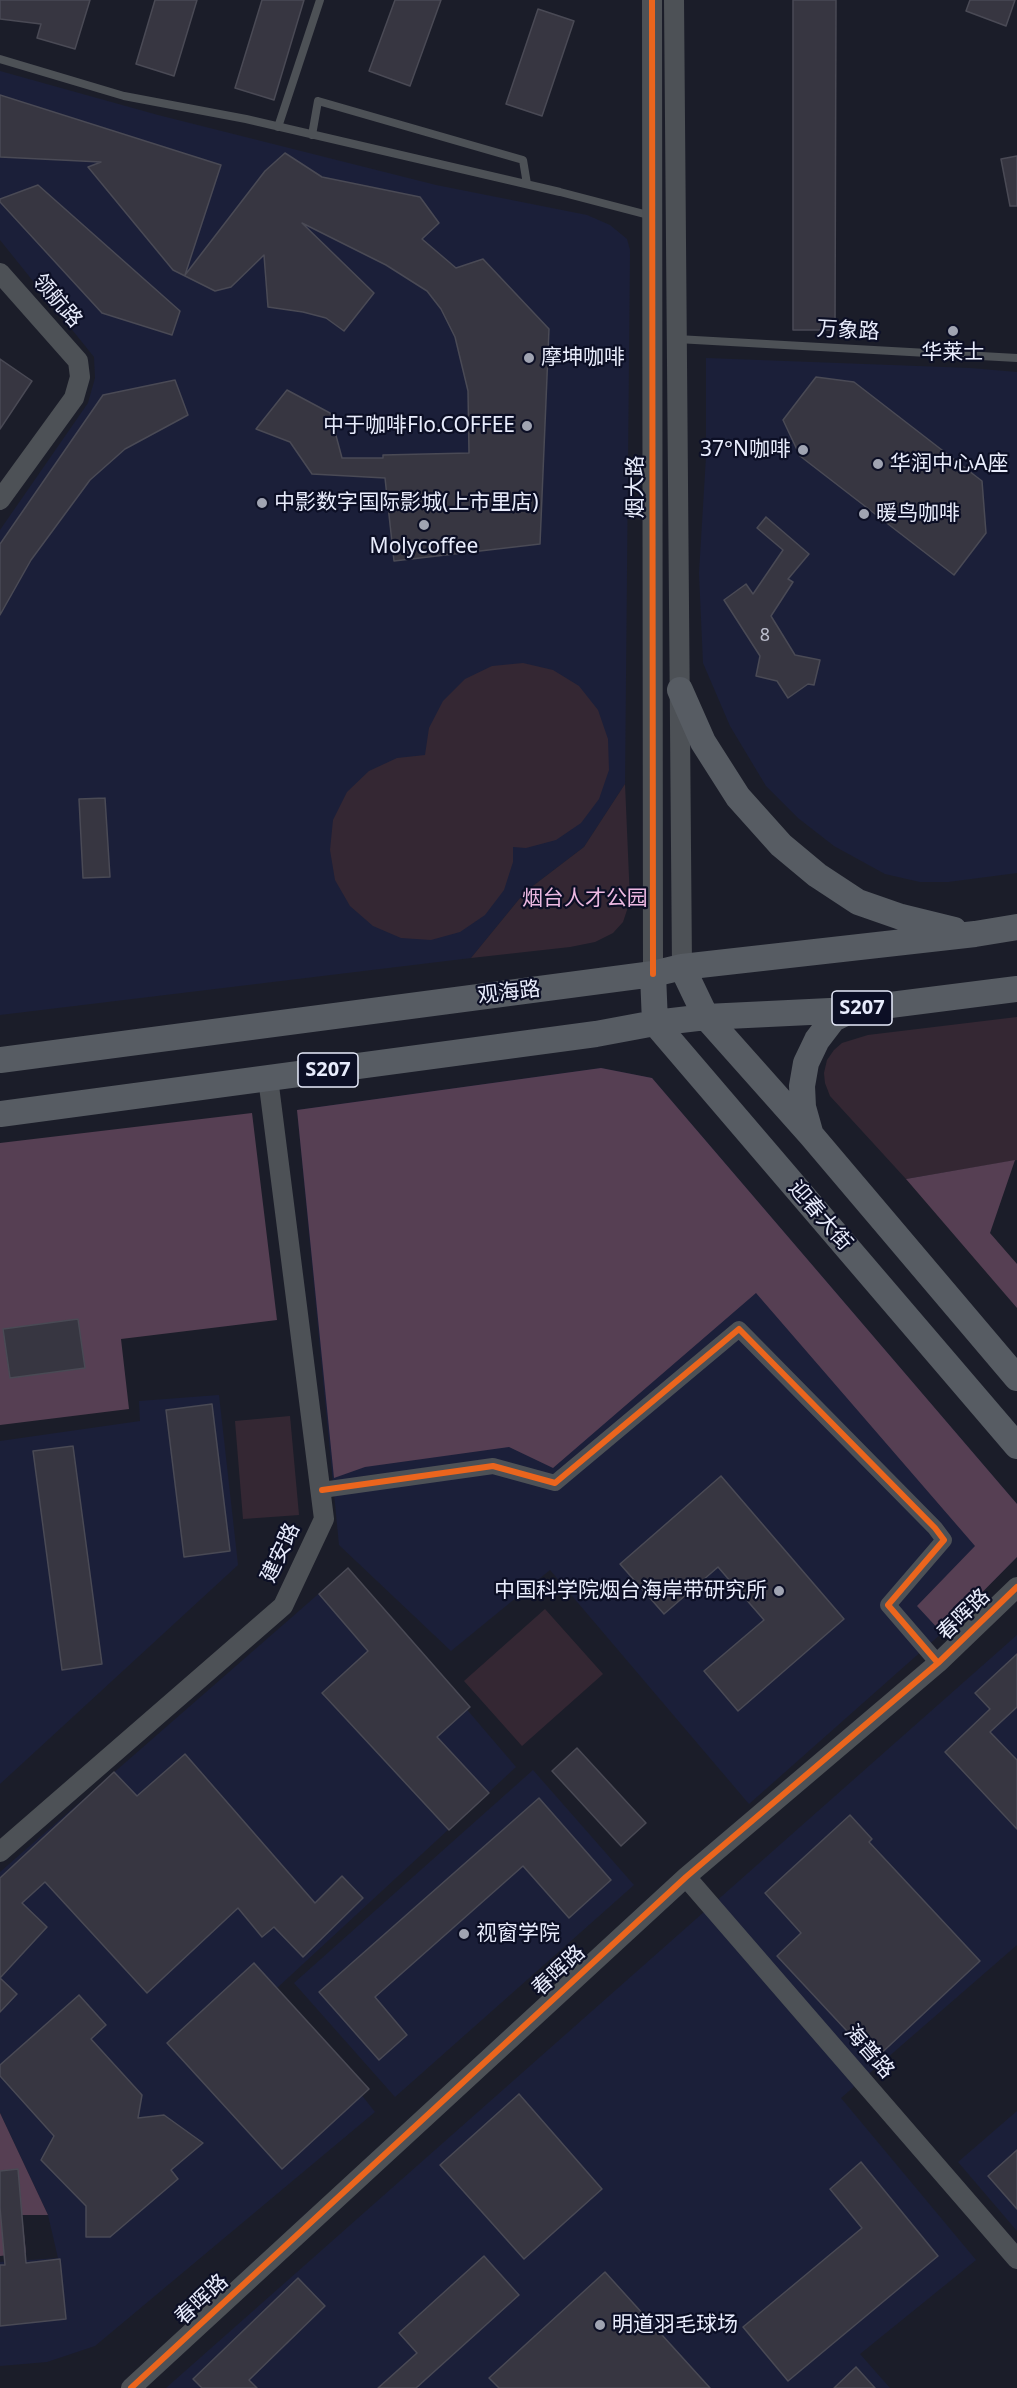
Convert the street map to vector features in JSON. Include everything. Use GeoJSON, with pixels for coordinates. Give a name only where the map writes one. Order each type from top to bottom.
{"type":"FeatureCollection","features":[{"type":"Feature","properties":{"kind":"main road"},"geometry":{"type":"LineString","coordinates":[[680,690],[703,742],[738,797],[781,845],[817,875],[858,902],[901,917],[975,934]]}},
{"type":"Feature","properties":{"kind":"main road","name":"观海路"},"geometry":{"type":"LineString","coordinates":[[0,1060],[653,974],[682,967],[975,934],[1017,927]]}},
{"type":"Feature","properties":{"kind":"main road"},"geometry":{"type":"LineString","coordinates":[[682,967],[706,1017],[812,1136],[1017,1378]]}},
{"type":"Feature","properties":{"kind":"main road"},"geometry":{"type":"LineString","coordinates":[[653,974],[656,1023]]}},
{"type":"Feature","properties":{"kind":"main road","name":"S207"},"geometry":{"type":"LineString","coordinates":[[0,1114],[596,1034],[656,1023],[706,1017],[851,1010],[1017,989]]}},
{"type":"Feature","properties":{"kind":"main road"},"geometry":{"type":"LineString","coordinates":[[812,1136],[803,1107],[802,1086],[806,1063],[817,1040],[833,1019],[851,1010]]}},
{"type":"Feature","properties":{"kind":"main road","name":"迎春大街"},"geometry":{"type":"LineString","coordinates":[[656,1023],[1017,1446]]}},
{"type":"Feature","properties":{"kind":"street","name":"烟大路"},"geometry":{"type":"LineString","coordinates":[[652,0],[653,974]]}},
{"type":"Feature","properties":{"kind":"street","name":"烟大路"},"geometry":{"type":"LineString","coordinates":[[674,0],[682,967]]}},
{"type":"Feature","properties":{"kind":"street","name":"领航路"},"geometry":{"type":"LineString","coordinates":[[0,273],[78,361],[80,377],[74,398],[0,500]]}},
{"type":"Feature","properties":{"kind":"street","name":"建安路"},"geometry":{"type":"LineString","coordinates":[[0,1852],[283,1606],[324,1519],[268,1078]]}},
{"type":"Feature","properties":{"kind":"street"},"geometry":{"type":"LineString","coordinates":[[322,1490],[493,1466],[555,1483],[739,1329],[935,1528],[944,1540],[888,1605],[938,1663]]}},
{"type":"Feature","properties":{"kind":"street","name":"春晖路"},"geometry":{"type":"LineString","coordinates":[[131,2388],[686,1877],[938,1663],[1017,1587]]}},
{"type":"Feature","properties":{"kind":"street","name":"海普路"},"geometry":{"type":"LineString","coordinates":[[686,1877],[1017,2259]]}},
{"type":"Feature","properties":{"kind":"lane"},"geometry":{"type":"LineString","coordinates":[[278,127],[320,0]]}},
{"type":"Feature","properties":{"kind":"lane"},"geometry":{"type":"LineString","coordinates":[[0,59],[124,96],[278,127],[527,184],[652,216]]}},
{"type":"Feature","properties":{"kind":"lane"},"geometry":{"type":"LineString","coordinates":[[312,135],[318,101],[523,160],[527,184]]}},
{"type":"Feature","properties":{"kind":"lane","name":"万象路"},"geometry":{"type":"LineString","coordinates":[[677,339],[1017,358]]}},
{"type":"Feature","properties":{"kind":"shaded area"},"geometry":{"type":"Polygon","coordinates":[[[0,71],[158,115],[436,185],[587,215],[610,225],[627,239],[630,250],[625,784],[584,847],[525,892],[471,958],[0,1015],[0,530],[88,403],[95,378],[94,357],[0,240],[0,71]]]}},
{"type":"Feature","properties":{"kind":"shaded area"},"geometry":{"type":"Polygon","coordinates":[[[706,358],[970,368],[1017,372],[1017,873],[948,882],[920,882],[885,874],[834,846],[798,818],[766,786],[730,726],[703,663],[699,573],[706,457],[706,358]]]}},
{"type":"Feature","properties":{"kind":"shaded area","name":"中国科学院烟台海岸带研究所"},"geometry":{"type":"Polygon","coordinates":[[[601,1068],[652,1078],[1017,1504],[1017,1557],[942,1633],[749,1804],[550,1570],[451,1651],[339,1545],[297,1110],[601,1068]]]}},
{"type":"Feature","properties":{"kind":"shaded area"},"geometry":{"type":"Polygon","coordinates":[[[601,1068],[652,1078],[1017,1504],[1017,1557],[942,1633],[917,1606],[975,1546],[756,1293],[553,1468],[509,1447],[365,1467],[334,1478],[297,1110],[601,1068]]]}},
{"type":"Feature","properties":{"kind":"shaded area"},"geometry":{"type":"Polygon","coordinates":[[[252,1113],[277,1320],[121,1339],[129,1409],[0,1425],[0,1143],[252,1113]]]}},
{"type":"Feature","properties":{"kind":"shaded area"},"geometry":{"type":"Polygon","coordinates":[[[1015,1160],[990,1233],[1017,1264],[1017,1308],[906,1179],[1015,1160]]]}},
{"type":"Feature","properties":{"kind":"shaded area"},"geometry":{"type":"Polygon","coordinates":[[[219,1395],[238,1565],[0,1784],[0,1441],[140,1421],[139,1401],[219,1395]]]}},
{"type":"Feature","properties":{"kind":"shaded area"},"geometry":{"type":"Polygon","coordinates":[[[347,1569],[516,1767],[277,1988],[375,2112],[95,2346],[47,2362],[0,2366],[0,2262],[58,2258],[48,2215],[0,2113],[0,1872],[347,1569]]]}},
{"type":"Feature","properties":{"kind":"shaded area"},"geometry":{"type":"Polygon","coordinates":[[[1017,1635],[1017,1945],[841,2098],[976,2260],[860,2354],[890,2388],[166,2388],[1017,1635]]]}},
{"type":"Feature","properties":{"kind":"shaded area","name":"视窗学院"},"geometry":{"type":"Polygon","coordinates":[[[533,1770],[634,1885],[395,2097],[294,1983],[533,1770]]]}},
{"type":"Feature","properties":{"kind":"shaded area"},"geometry":{"type":"Polygon","coordinates":[[[1017,2111],[1017,2231],[958,2162],[1017,2111]]]}},
{"type":"Feature","properties":{"kind":"shaded area"},"geometry":{"type":"Polygon","coordinates":[[[0,2113],[48,2215],[22,2215],[26,2253],[0,2256],[0,2113]]]}},
{"type":"Feature","properties":{"kind":"green space"},"geometry":{"type":"Polygon","coordinates":[[[523,663],[553,670],[579,686],[598,710],[608,739],[609,770],[599,799],[581,823],[556,840],[526,848],[513,847],[513,862],[504,890],[485,915],[460,932],[431,940],[401,938],[373,926],[350,906],[335,880],[330,850],[333,820],[347,792],[369,771],[397,758],[425,755],[429,728],[443,701],[465,679],[492,666],[523,663]]]}},
{"type":"Feature","properties":{"kind":"green space","name":"烟台人才公园"},"geometry":{"type":"Polygon","coordinates":[[[625,784],[630,901],[623,922],[613,933],[595,942],[471,958],[525,892],[584,847],[625,784]]]}},
{"type":"Feature","properties":{"kind":"green space"},"geometry":{"type":"Polygon","coordinates":[[[1017,1017],[1017,1160],[906,1179],[830,1096],[825,1083],[824,1073],[827,1060],[842,1043],[868,1035],[1017,1017]]]}},
{"type":"Feature","properties":{"kind":"green space"},"geometry":{"type":"Polygon","coordinates":[[[290,1416],[299,1515],[243,1519],[235,1421],[290,1416]]]}},
{"type":"Feature","properties":{"kind":"green space"},"geometry":{"type":"Polygon","coordinates":[[[545,1609],[603,1674],[522,1746],[464,1681],[545,1609]]]}},
{"type":"Feature","properties":{"kind":"building"},"geometry":{"type":"Polygon","coordinates":[[[0,0],[90,0],[75,49],[37,38],[41,24],[0,19],[0,0]]]}},
{"type":"Feature","properties":{"kind":"building"},"geometry":{"type":"Polygon","coordinates":[[[155,0],[197,0],[174,76],[136,64],[155,0]]]}},
{"type":"Feature","properties":{"kind":"building"},"geometry":{"type":"Polygon","coordinates":[[[262,0],[304,0],[274,100],[235,88],[262,0]]]}},
{"type":"Feature","properties":{"kind":"building"},"geometry":{"type":"Polygon","coordinates":[[[395,0],[441,0],[410,86],[369,71],[395,0]]]}},
{"type":"Feature","properties":{"kind":"building"},"geometry":{"type":"Polygon","coordinates":[[[793,0],[836,0],[835,330],[793,330],[793,0]]]}},
{"type":"Feature","properties":{"kind":"building"},"geometry":{"type":"Polygon","coordinates":[[[970,0],[1015,0],[1006,26],[966,11],[970,0]]]}},
{"type":"Feature","properties":{"kind":"building"},"geometry":{"type":"Polygon","coordinates":[[[538,9],[574,21],[542,116],[506,104],[538,9]]]}},
{"type":"Feature","properties":{"kind":"building"},"geometry":{"type":"Polygon","coordinates":[[[0,95],[221,165],[185,275],[265,171],[285,153],[322,177],[420,197],[439,223],[422,239],[456,268],[483,259],[549,329],[540,544],[394,561],[385,478],[312,474],[290,442],[256,429],[287,390],[330,413],[342,458],[469,453],[468,391],[455,337],[441,309],[427,291],[386,265],[302,223],[374,293],[344,331],[326,318],[268,307],[264,255],[231,287],[215,291],[173,270],[88,167],[101,162],[0,157],[0,95]]]}},
{"type":"Feature","properties":{"kind":"building"},"geometry":{"type":"Polygon","coordinates":[[[1017,156],[1017,206],[1010,206],[1001,159],[1017,156]]]}},
{"type":"Feature","properties":{"kind":"building"},"geometry":{"type":"Polygon","coordinates":[[[38,185],[180,311],[172,335],[102,313],[0,202],[0,199],[38,185]]]}},
{"type":"Feature","properties":{"kind":"building"},"geometry":{"type":"Polygon","coordinates":[[[0,359],[32,381],[0,429],[0,359]]]}},
{"type":"Feature","properties":{"kind":"building"},"geometry":{"type":"Polygon","coordinates":[[[816,377],[854,382],[982,481],[986,533],[954,575],[800,456],[783,420],[816,377]]]}},
{"type":"Feature","properties":{"kind":"building"},"geometry":{"type":"Polygon","coordinates":[[[175,380],[188,415],[125,449],[90,480],[31,560],[0,615],[0,544],[103,395],[175,380]]]}},
{"type":"Feature","properties":{"kind":"building"},"geometry":{"type":"Polygon","coordinates":[[[766,517],[809,554],[788,579],[793,582],[771,616],[795,655],[820,660],[814,685],[808,684],[788,698],[777,681],[756,676],[760,656],[724,600],[746,584],[753,594],[783,550],[757,528],[766,517]]]}},
{"type":"Feature","properties":{"kind":"building"},"geometry":{"type":"Polygon","coordinates":[[[105,798],[110,877],[83,878],[79,799],[105,798]]]}},
{"type":"Feature","properties":{"kind":"building"},"geometry":{"type":"Polygon","coordinates":[[[78,1319],[85,1368],[10,1378],[3,1329],[78,1319]]]}},
{"type":"Feature","properties":{"kind":"building"},"geometry":{"type":"Polygon","coordinates":[[[212,1404],[230,1551],[184,1557],[166,1410],[212,1404]]]}},
{"type":"Feature","properties":{"kind":"building"},"geometry":{"type":"Polygon","coordinates":[[[73,1446],[102,1664],[62,1670],[33,1451],[73,1446]]]}},
{"type":"Feature","properties":{"kind":"building","name":"中国科学院烟台海岸带研究所"},"geometry":{"type":"Polygon","coordinates":[[[721,1476],[844,1619],[738,1711],[704,1671],[764,1620],[718,1567],[664,1614],[620,1564],[721,1476]]]}},
{"type":"Feature","properties":{"kind":"building"},"geometry":{"type":"Polygon","coordinates":[[[348,1568],[470,1707],[437,1737],[489,1793],[449,1830],[322,1693],[368,1651],[319,1594],[348,1568]]]}},
{"type":"Feature","properties":{"kind":"building"},"geometry":{"type":"Polygon","coordinates":[[[1017,1654],[1017,1707],[990,1732],[1017,1760],[1017,1829],[945,1752],[990,1709],[975,1693],[1017,1654]]]}},
{"type":"Feature","properties":{"kind":"building"},"geometry":{"type":"Polygon","coordinates":[[[577,1748],[646,1823],[621,1846],[552,1771],[577,1748]]]}},
{"type":"Feature","properties":{"kind":"building"},"geometry":{"type":"Polygon","coordinates":[[[185,1754],[315,1903],[342,1876],[363,1898],[303,1957],[274,1927],[262,1937],[238,1908],[147,1993],[45,1882],[22,1903],[47,1927],[0,1978],[0,1878],[114,1772],[137,1796],[185,1754]]]}},
{"type":"Feature","properties":{"kind":"building"},"geometry":{"type":"Polygon","coordinates":[[[539,1798],[611,1880],[569,1918],[523,1866],[375,1997],[407,2035],[379,2060],[319,1992],[539,1798]]]}},
{"type":"Feature","properties":{"kind":"building"},"geometry":{"type":"Polygon","coordinates":[[[850,1815],[872,1839],[869,1842],[980,1961],[874,2060],[777,1956],[801,1933],[765,1893],[850,1815]]]}},
{"type":"Feature","properties":{"kind":"building"},"geometry":{"type":"Polygon","coordinates":[[[254,1963],[369,2089],[282,2169],[167,2043],[254,1963]]]}},
{"type":"Feature","properties":{"kind":"building"},"geometry":{"type":"Polygon","coordinates":[[[0,1978],[17,1994],[0,2012],[0,1978]]]}},
{"type":"Feature","properties":{"kind":"building"},"geometry":{"type":"Polygon","coordinates":[[[79,1995],[106,2025],[91,2039],[142,2095],[138,2118],[164,2115],[203,2143],[171,2170],[178,2179],[110,2237],[86,2237],[86,2206],[41,2160],[54,2136],[0,2076],[0,2065],[79,1995]]]}},
{"type":"Feature","properties":{"kind":"building"},"geometry":{"type":"Polygon","coordinates":[[[519,2094],[602,2189],[524,2259],[440,2165],[519,2094]]]}},
{"type":"Feature","properties":{"kind":"building"},"geometry":{"type":"Polygon","coordinates":[[[1017,2150],[1017,2209],[988,2176],[1017,2150]]]}},
{"type":"Feature","properties":{"kind":"building"},"geometry":{"type":"Polygon","coordinates":[[[861,2162],[938,2256],[788,2381],[743,2327],[862,2228],[830,2189],[861,2162]]]}},
{"type":"Feature","properties":{"kind":"building"},"geometry":{"type":"Polygon","coordinates":[[[18,2169],[26,2263],[60,2259],[66,2319],[0,2326],[0,2265],[5,2265],[0,2208],[0,2171],[18,2169]]]}},
{"type":"Feature","properties":{"kind":"building"},"geometry":{"type":"Polygon","coordinates":[[[484,2256],[519,2295],[416,2388],[378,2388],[417,2353],[399,2333],[484,2256]]]}},
{"type":"Feature","properties":{"kind":"building","name":"明道羽毛球场"},"geometry":{"type":"Polygon","coordinates":[[[605,2272],[710,2388],[499,2388],[489,2378],[605,2272]]]}},
{"type":"Feature","properties":{"kind":"building"},"geometry":{"type":"Polygon","coordinates":[[[298,2278],[325,2306],[249,2380],[257,2388],[202,2388],[193,2379],[298,2278]]]}},
{"type":"Feature","properties":{"kind":"building"},"geometry":{"type":"Polygon","coordinates":[[[856,2367],[875,2388],[834,2388],[856,2367]]]}},
{"type":"Feature","properties":{"kind":"cycle path"},"geometry":{"type":"LineString","coordinates":[[652,0],[653,974]]}},
{"type":"Feature","properties":{"kind":"cycle path"},"geometry":{"type":"LineString","coordinates":[[322,1490],[493,1466],[555,1483],[739,1329],[935,1528],[944,1540],[888,1605],[938,1663]]}},
{"type":"Feature","properties":{"kind":"cycle path"},"geometry":{"type":"LineString","coordinates":[[131,2388],[686,1877],[938,1663],[1017,1587]]}},
{"type":"Feature","properties":{"kind":"place","name":"华莱士"},"geometry":{"type":"Point","coordinates":[953,331]}},
{"type":"Feature","properties":{"kind":"place","name":"摩坤咖啡"},"geometry":{"type":"Point","coordinates":[529,358]}},
{"type":"Feature","properties":{"kind":"place","name":"中于咖啡Flo.COFFEE"},"geometry":{"type":"Point","coordinates":[527,426]}},
{"type":"Feature","properties":{"kind":"place","name":"37°N咖啡"},"geometry":{"type":"Point","coordinates":[803,450]}},
{"type":"Feature","properties":{"kind":"place","name":"华润中心A座"},"geometry":{"type":"Point","coordinates":[878,464]}},
{"type":"Feature","properties":{"kind":"place","name":"中影数字国际影城(上市里店)"},"geometry":{"type":"Point","coordinates":[262,503]}},
{"type":"Feature","properties":{"kind":"place","name":"暖鸟咖啡"},"geometry":{"type":"Point","coordinates":[864,514]}},
{"type":"Feature","properties":{"kind":"place","name":"Molycoffee"},"geometry":{"type":"Point","coordinates":[424,525]}},
{"type":"Feature","properties":{"kind":"place","name":"中国科学院烟台海岸带研究所"},"geometry":{"type":"Point","coordinates":[779,1591]}},
{"type":"Feature","properties":{"kind":"place","name":"视窗学院"},"geometry":{"type":"Point","coordinates":[464,1934]}},
{"type":"Feature","properties":{"kind":"place","name":"明道羽毛球场"},"geometry":{"type":"Point","coordinates":[600,2325]}}]}
